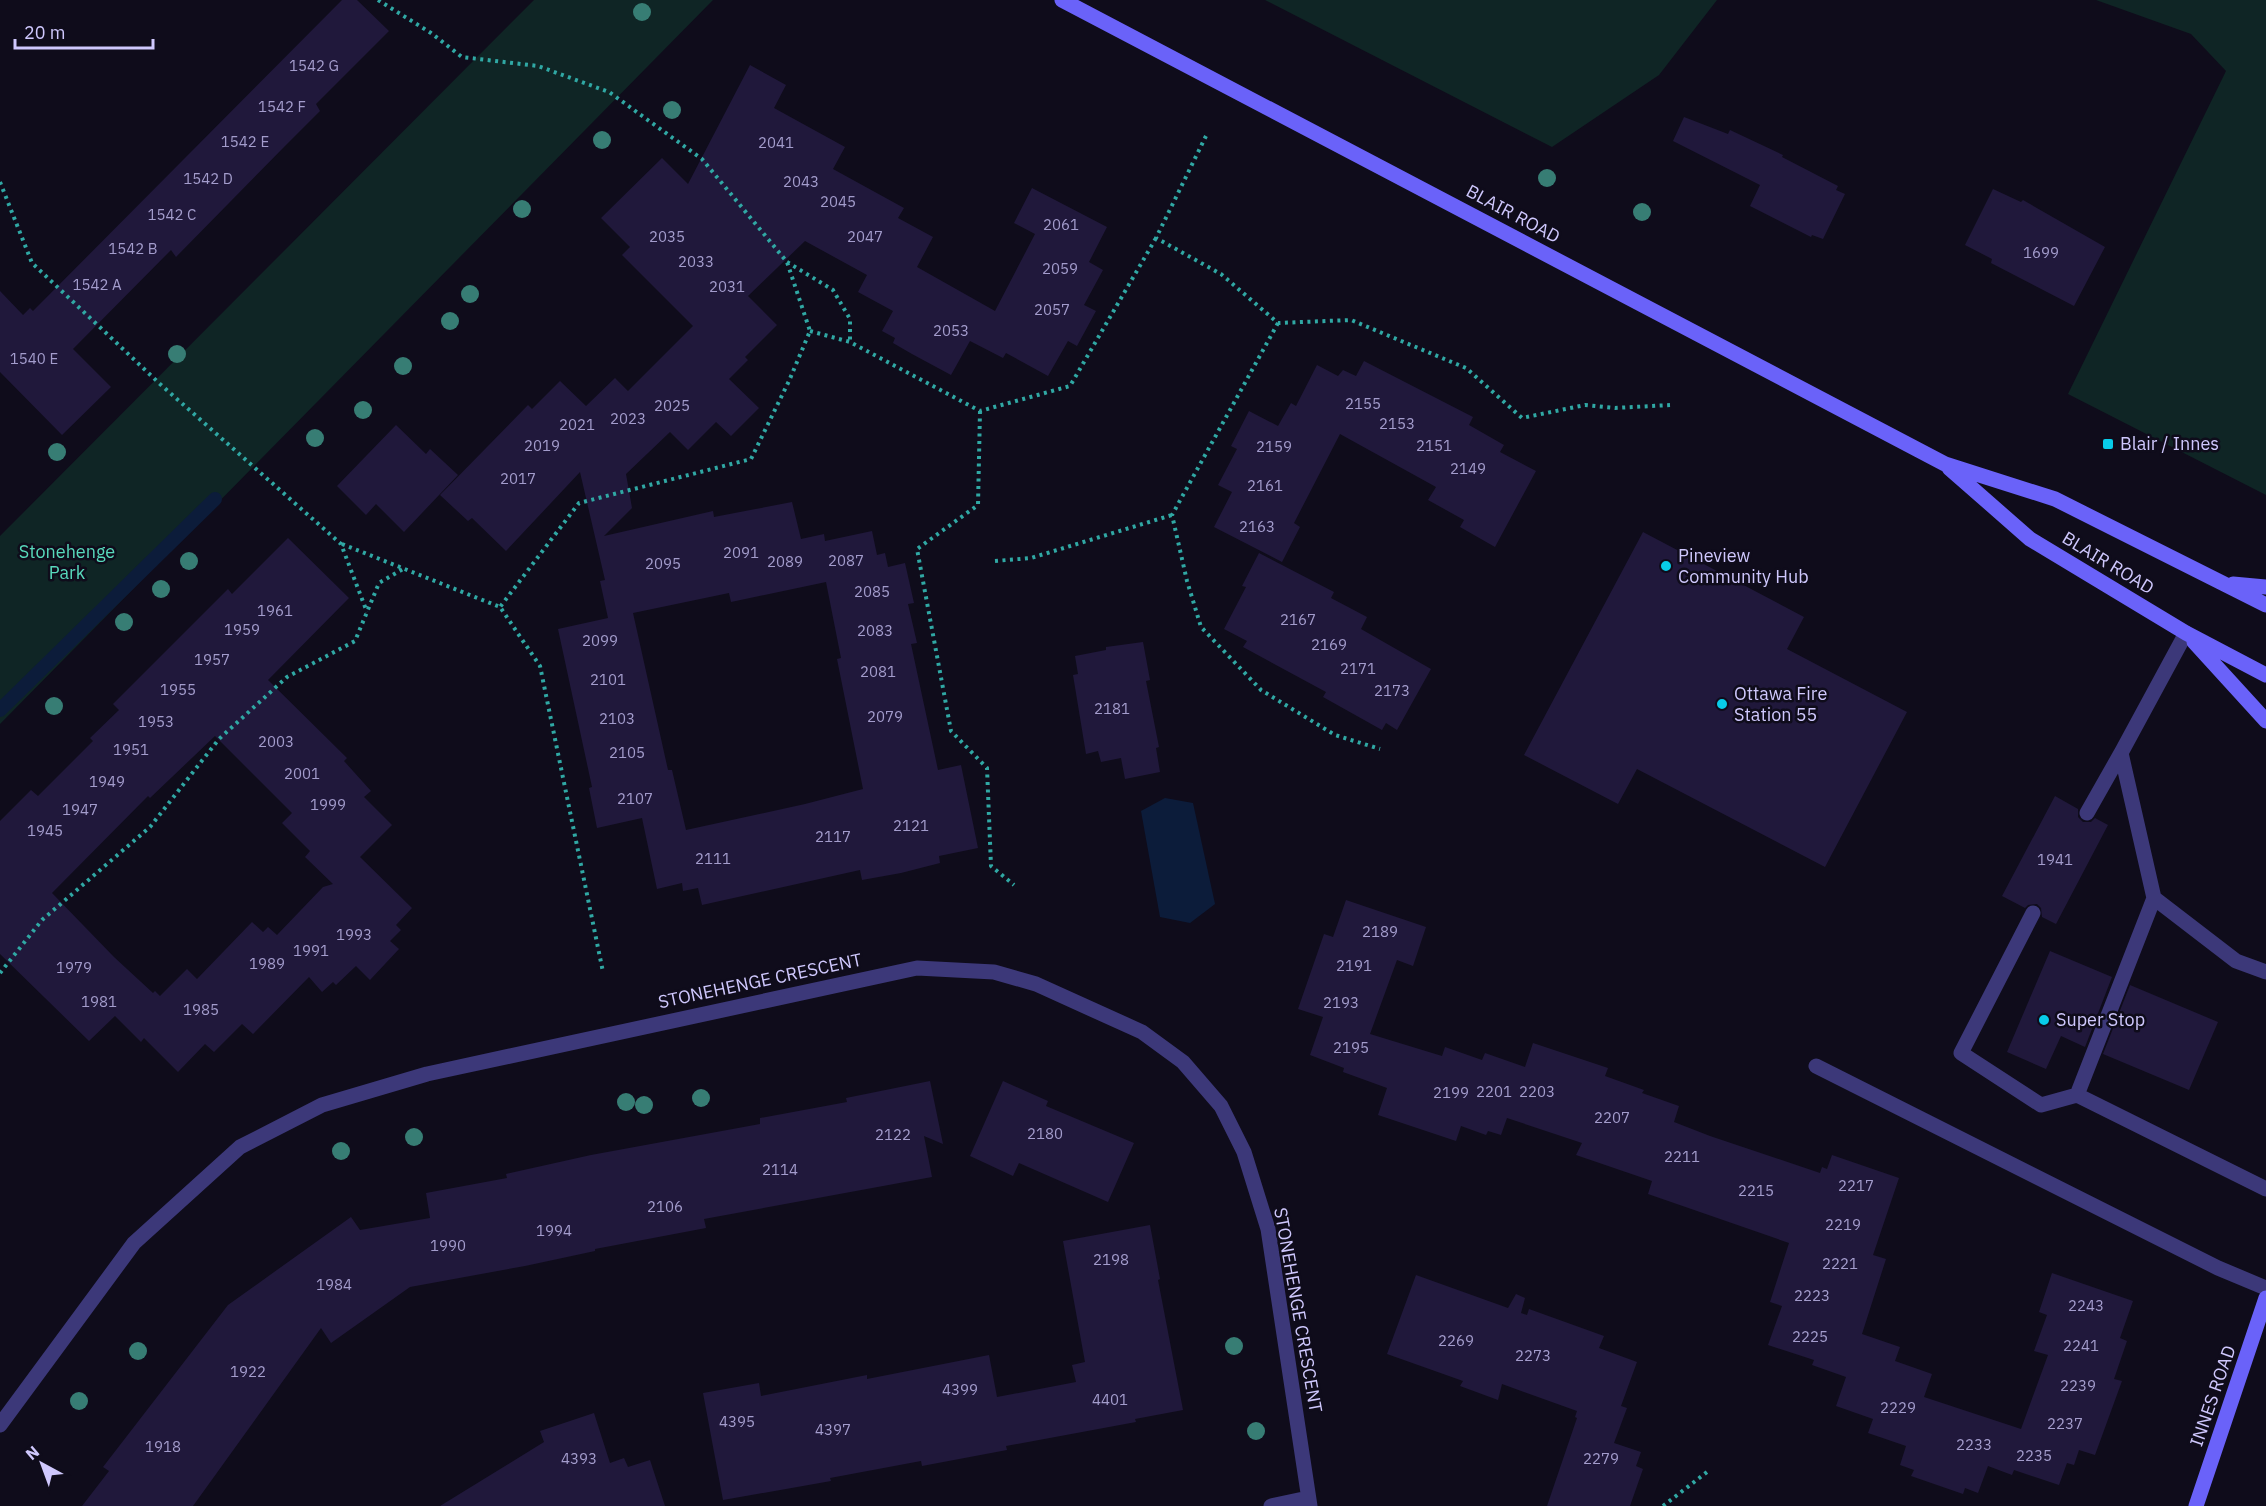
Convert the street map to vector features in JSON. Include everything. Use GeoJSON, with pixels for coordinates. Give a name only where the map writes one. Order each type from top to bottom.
{"type":"FeatureCollection","features":[{"type":"Feature","properties":{"kind":"main road","name":"BLAIR ROAD"},"geometry":{"type":"LineString","coordinates":[[1062,0],[1945,464],[2055,499],[2266,605]]}},
{"type":"Feature","properties":{"kind":"main road","name":"BLAIR ROAD"},"geometry":{"type":"LineString","coordinates":[[1945,464],[2030,539],[2186,633],[2266,675]]}},
{"type":"Feature","properties":{"kind":"main road"},"geometry":{"type":"LineString","coordinates":[[2224,583],[2266,587]]}},
{"type":"Feature","properties":{"kind":"main road"},"geometry":{"type":"LineString","coordinates":[[2186,633],[2266,721]]}},
{"type":"Feature","properties":{"kind":"main road","name":"INNES ROAD"},"geometry":{"type":"LineString","coordinates":[[2196,1506],[2266,1298]]}},
{"type":"Feature","properties":{"kind":"street"},"geometry":{"type":"LineString","coordinates":[[2087,813],[2186,633]]}},
{"type":"Feature","properties":{"kind":"street"},"geometry":{"type":"LineString","coordinates":[[2077,1095],[2154,898],[2121,753]]}},
{"type":"Feature","properties":{"kind":"street"},"geometry":{"type":"LineString","coordinates":[[2154,898],[2236,961],[2266,972]]}},
{"type":"Feature","properties":{"kind":"street"},"geometry":{"type":"LineString","coordinates":[[2033,913],[1961,1053],[2041,1105],[2077,1095],[2266,1189]]}},
{"type":"Feature","properties":{"kind":"street","name":"STONEHENGE CRESCENT"},"geometry":{"type":"LineString","coordinates":[[0,1425],[134,1243],[240,1147],[321,1105],[438,1071],[917,968],[994,972],[1036,984],[1142,1032],[1183,1062],[1221,1106],[1244,1152],[1268,1229],[1309,1502]]}},
{"type":"Feature","properties":{"kind":"street"},"geometry":{"type":"LineString","coordinates":[[1816,1066],[2217,1268],[2266,1288]]}},
{"type":"Feature","properties":{"kind":"street"},"geometry":{"type":"LineString","coordinates":[[1271,1506],[1309,1502]]}},
{"type":"Feature","properties":{"kind":"path"},"geometry":{"type":"LineString","coordinates":[[378,0],[431,33],[462,57],[538,66],[609,92],[702,159],[786,262],[810,330],[789,381],[751,459],[579,503],[500,607]]}},
{"type":"Feature","properties":{"kind":"path"},"geometry":{"type":"LineString","coordinates":[[810,330],[850,342],[980,411],[1070,386],[1156,238],[1206,136]]}},
{"type":"Feature","properties":{"kind":"path"},"geometry":{"type":"LineString","coordinates":[[0,182],[32,263],[160,384],[341,544],[500,607],[540,666],[603,972]]}},
{"type":"Feature","properties":{"kind":"path"},"geometry":{"type":"LineString","coordinates":[[1156,238],[1221,274],[1278,323],[1351,320],[1466,368],[1522,418],[1585,405],[1615,408],[1670,405]]}},
{"type":"Feature","properties":{"kind":"path"},"geometry":{"type":"LineString","coordinates":[[786,262],[833,290],[850,319],[850,342]]}},
{"type":"Feature","properties":{"kind":"path"},"geometry":{"type":"LineString","coordinates":[[1278,323],[1172,515],[1187,581],[1201,627],[1261,690],[1335,735],[1380,748]]}},
{"type":"Feature","properties":{"kind":"path"},"geometry":{"type":"LineString","coordinates":[[980,411],[978,505],[917,549],[951,731],[987,768],[991,866],[1014,885]]}},
{"type":"Feature","properties":{"kind":"path"},"geometry":{"type":"LineString","coordinates":[[995,561],[1031,558],[1172,515]]}},
{"type":"Feature","properties":{"kind":"path"},"geometry":{"type":"LineString","coordinates":[[341,544],[368,613]]}},
{"type":"Feature","properties":{"kind":"path"},"geometry":{"type":"LineString","coordinates":[[0,973],[42,920],[150,827],[219,739],[287,677],[355,641],[379,583],[403,569]]}},
{"type":"Feature","properties":{"kind":"path"},"geometry":{"type":"LineString","coordinates":[[1663,1506],[1707,1472]]}},
{"type":"Feature","properties":{"kind":"green space","name":"Stonehenge Park"},"geometry":{"type":"Polygon","coordinates":[[[534,0],[713,0],[0,724],[0,536],[534,0]]]}},
{"type":"Feature","properties":{"kind":"green space"},"geometry":{"type":"Polygon","coordinates":[[[1265,0],[1717,0],[1659,75],[1552,147],[1265,0]]]}},
{"type":"Feature","properties":{"kind":"green space"},"geometry":{"type":"Polygon","coordinates":[[[2096,0],[2266,0],[2266,495],[2068,394],[2226,71],[2191,34],[2096,0]]]}},
{"type":"Feature","properties":{"kind":"water"},"geometry":{"type":"Polygon","coordinates":[[[1165,798],[1193,803],[1215,904],[1190,923],[1160,917],[1141,811],[1165,798]]]}},
{"type":"Feature","properties":{"kind":"building"},"geometry":{"type":"Polygon","coordinates":[[[342,0],[357,0],[389,31],[316,104],[320,111],[176,257],[171,250],[73,349],[111,387],[62,435],[0,372],[0,291],[23,315],[30,308],[33,311],[342,0]]]}},
{"type":"Feature","properties":{"kind":"building"},"geometry":{"type":"Polygon","coordinates":[[[750,65],[786,85],[774,108],[845,147],[833,169],[904,208],[898,218],[933,237],[917,267],[995,311],[1035,234],[1014,223],[1032,188],[1107,227],[1089,262],[1103,270],[1084,305],[1096,311],[1077,346],[1068,341],[1048,376],[1006,353],[1003,358],[970,341],[951,375],[912,354],[893,343],[895,338],[882,331],[893,311],[858,292],[867,275],[805,241],[748,296],[777,325],[745,357],[748,360],[729,379],[759,408],[731,436],[716,422],[688,450],[670,432],[626,474],[632,508],[604,536],[713,511],[714,517],[792,502],[801,539],[824,534],[825,541],[872,531],[877,555],[885,553],[888,567],[905,563],[914,603],[908,604],[917,643],[911,644],[938,770],[961,765],[978,848],[939,856],[940,863],[901,873],[862,880],[860,870],[702,905],[698,888],[683,891],[682,883],[657,889],[642,818],[597,828],[589,788],[592,787],[558,629],[608,618],[600,581],[605,580],[580,472],[506,551],[472,518],[468,521],[440,495],[528,405],[532,409],[560,381],[586,406],[615,378],[628,391],[693,326],[622,255],[630,247],[601,218],[662,158],[688,184],[750,65]],[[826,582],[731,602],[729,593],[633,613],[668,770],[672,770],[686,830],[863,789],[837,659],[841,658],[826,582]]]}},
{"type":"Feature","properties":{"kind":"building"},"geometry":{"type":"Polygon","coordinates":[[[1684,117],[1728,134],[1730,130],[1783,155],[1782,157],[1838,186],[1836,190],[1845,194],[1823,239],[1812,235],[1811,237],[1750,206],[1760,185],[1673,141],[1684,117]]]}},
{"type":"Feature","properties":{"kind":"building"},"geometry":{"type":"Polygon","coordinates":[[[1993,189],[2021,202],[2023,200],[2105,247],[2074,306],[1991,263],[1992,259],[1965,245],[1993,189]]]}},
{"type":"Feature","properties":{"kind":"building"},"geometry":{"type":"Polygon","coordinates":[[[1364,361],[1473,417],[1469,425],[1504,445],[1500,452],[1536,471],[1495,547],[1460,527],[1464,520],[1428,500],[1436,487],[1340,434],[1294,523],[1300,527],[1282,562],[1214,527],[1232,492],[1218,485],[1237,449],[1231,446],[1249,411],[1278,426],[1291,403],[1296,406],[1317,365],[1338,376],[1343,370],[1356,376],[1364,361]]]}},
{"type":"Feature","properties":{"kind":"building"},"geometry":{"type":"Polygon","coordinates":[[[396,425],[426,454],[430,449],[458,475],[404,532],[376,504],[366,515],[337,486],[396,425]]]}},
{"type":"Feature","properties":{"kind":"building","name":"Ottawa Fire Station 55"},"geometry":{"type":"Polygon","coordinates":[[[1643,532],[1804,617],[1787,649],[1907,712],[1825,867],[1637,769],[1618,804],[1524,755],[1643,532]]]}},
{"type":"Feature","properties":{"kind":"building"},"geometry":{"type":"Polygon","coordinates":[[[288,538],[349,598],[268,680],[347,758],[344,761],[371,791],[364,797],[392,825],[360,857],[412,908],[396,925],[401,930],[390,941],[399,949],[370,980],[356,966],[336,985],[333,982],[322,992],[309,977],[253,1034],[242,1024],[214,1052],[205,1044],[178,1072],[144,1038],[141,1042],[115,1016],[89,1041],[0,954],[0,821],[31,790],[38,796],[93,741],[90,738],[119,710],[113,704],[228,589],[232,594],[288,538]],[[215,736],[150,798],[148,796],[52,893],[114,957],[153,993],[155,991],[160,996],[187,969],[197,979],[252,922],[263,932],[268,927],[277,935],[323,887],[333,884],[305,857],[310,851],[282,823],[292,813],[215,736]]]}},
{"type":"Feature","properties":{"kind":"building"},"geometry":{"type":"Polygon","coordinates":[[[1259,553],[1334,592],[1331,598],[1367,617],[1361,629],[1431,669],[1397,730],[1386,723],[1382,730],[1323,697],[1326,692],[1243,647],[1247,641],[1224,629],[1246,587],[1242,586],[1259,553]]]}},
{"type":"Feature","properties":{"kind":"building"},"geometry":{"type":"Polygon","coordinates":[[[1143,642],[1150,680],[1146,681],[1159,747],[1156,748],[1160,772],[1125,779],[1121,758],[1101,762],[1098,751],[1086,754],[1073,675],[1078,674],[1075,656],[1106,650],[1106,647],[1143,642]]]}},
{"type":"Feature","properties":{"kind":"building"},"geometry":{"type":"Polygon","coordinates":[[[2055,796],[2078,809],[2078,817],[2083,822],[2091,822],[2095,818],[2108,825],[2056,924],[2042,917],[2041,908],[2037,904],[2028,905],[2025,908],[2002,896],[2055,796]]]}},
{"type":"Feature","properties":{"kind":"building"},"geometry":{"type":"Polygon","coordinates":[[[1346,900],[1426,927],[1413,966],[1397,960],[1370,1034],[1442,1056],[1445,1047],[1482,1060],[1485,1053],[1525,1067],[1533,1043],[1608,1068],[1605,1076],[1644,1090],[1642,1093],[1679,1106],[1674,1122],[1710,1136],[1820,1173],[1822,1167],[1827,1169],[1832,1155],[1899,1178],[1873,1255],[1886,1259],[1862,1334],[1900,1347],[1895,1361],[1932,1374],[1924,1397],[2021,1429],[2048,1355],[2034,1351],[2047,1315],[2039,1312],[2052,1273],[2133,1301],[2120,1338],[2127,1341],[2114,1379],[2122,1381],[2095,1455],[2079,1450],[2074,1465],[2067,1463],[2059,1485],[2014,1470],[2012,1475],[1988,1466],[1978,1493],[1965,1488],[1963,1494],[1911,1476],[1914,1470],[1900,1465],[1906,1446],[1868,1433],[1873,1419],[1836,1406],[1846,1377],[1812,1365],[1814,1360],[1768,1345],[1782,1306],[1770,1302],[1789,1243],[1648,1194],[1652,1181],[1576,1155],[1582,1143],[1507,1118],[1501,1135],[1488,1131],[1486,1135],[1461,1126],[1456,1141],[1378,1115],[1387,1088],[1343,1072],[1344,1068],[1310,1055],[1323,1017],[1298,1009],[1324,934],[1333,937],[1346,900]]]}},
{"type":"Feature","properties":{"kind":"building"},"geometry":{"type":"Polygon","coordinates":[[[2050,951],[2112,977],[2085,1047],[2061,1036],[2046,1069],[2007,1052],[2050,951]]]}},
{"type":"Feature","properties":{"kind":"building"},"geometry":{"type":"Polygon","coordinates":[[[2130,985],[2218,1022],[2189,1090],[2103,1054],[2130,985]]]}},
{"type":"Feature","properties":{"kind":"building"},"geometry":{"type":"Polygon","coordinates":[[[930,1081],[943,1144],[924,1136],[932,1177],[704,1219],[706,1228],[595,1249],[595,1251],[525,1266],[410,1287],[331,1343],[321,1328],[193,1506],[82,1506],[109,1471],[103,1467],[228,1305],[351,1217],[360,1230],[430,1218],[426,1193],[507,1178],[506,1174],[591,1155],[760,1124],[760,1118],[847,1102],[846,1098],[930,1081]]]}},
{"type":"Feature","properties":{"kind":"building"},"geometry":{"type":"Polygon","coordinates":[[[1003,1081],[1048,1101],[1046,1106],[1134,1143],[1108,1202],[1019,1163],[1013,1176],[970,1156],[1003,1081]]]}},
{"type":"Feature","properties":{"kind":"building"},"geometry":{"type":"Polygon","coordinates":[[[1150,1225],[1183,1410],[1135,1419],[1136,1422],[1006,1446],[1007,1450],[922,1466],[921,1461],[830,1478],[831,1481],[723,1500],[703,1393],[759,1383],[761,1396],[867,1375],[867,1379],[989,1355],[997,1397],[1076,1382],[1072,1365],[1085,1362],[1063,1241],[1150,1225]]]}},
{"type":"Feature","properties":{"kind":"building"},"geometry":{"type":"Polygon","coordinates":[[[1416,1275],[1508,1308],[1516,1294],[1525,1298],[1521,1313],[1527,1315],[1529,1309],[1604,1336],[1599,1348],[1637,1362],[1621,1406],[1627,1408],[1614,1443],[1641,1452],[1636,1466],[1643,1469],[1630,1506],[1547,1506],[1577,1418],[1575,1417],[1577,1411],[1502,1384],[1498,1400],[1460,1386],[1463,1381],[1387,1354],[1416,1275]]]}},
{"type":"Feature","properties":{"kind":"building"},"geometry":{"type":"Polygon","coordinates":[[[594,1413],[610,1463],[624,1458],[628,1467],[650,1460],[665,1506],[440,1506],[544,1442],[540,1431],[594,1413]]]}},
{"type":"Feature","properties":{"kind":"waterway"},"geometry":{"type":"LineString","coordinates":[[0,710],[215,499]]}},
{"type":"Feature","properties":{"kind":"place","name":"Blair / Innes"},"geometry":{"type":"Point","coordinates":[2108,444]}},
{"type":"Feature","properties":{"kind":"place","name":"Pineview Community Hub"},"geometry":{"type":"Point","coordinates":[1666,566]}},
{"type":"Feature","properties":{"kind":"place","name":"Ottawa Fire Station 55"},"geometry":{"type":"Point","coordinates":[1722,704]}},
{"type":"Feature","properties":{"kind":"place","name":"Super Stop"},"geometry":{"type":"Point","coordinates":[2044,1020]}}]}
